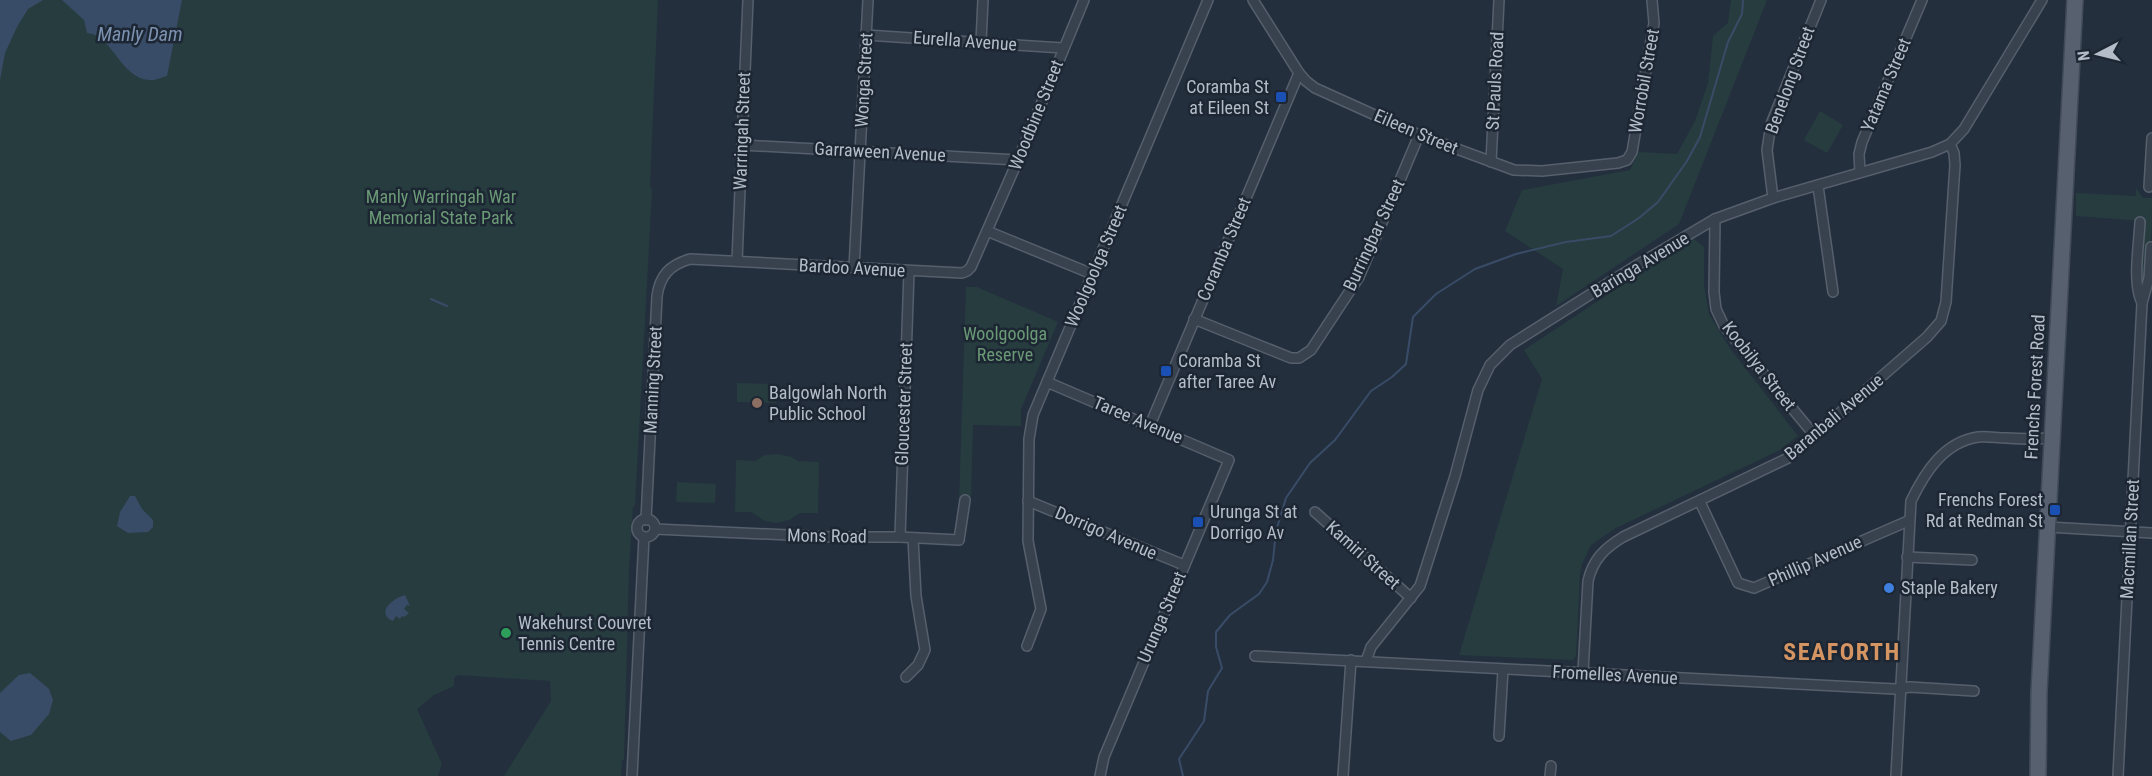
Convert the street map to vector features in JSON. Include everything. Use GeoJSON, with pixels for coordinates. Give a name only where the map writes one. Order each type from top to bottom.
{"type":"FeatureCollection","features":[{"type":"Feature","properties":{"kind":"main road","name":"Frenchs Forest Road"},"geometry":{"type":"LineString","coordinates":[[2038,776],[2039,692],[2075,0]]}},
{"type":"Feature","properties":{"kind":"street","name":"Warringah Street"},"geometry":{"type":"LineString","coordinates":[[737,261],[748,0]]}},
{"type":"Feature","properties":{"kind":"street","name":"Wonga Street"},"geometry":{"type":"LineString","coordinates":[[854,268],[868,0]]}},
{"type":"Feature","properties":{"kind":"street"},"geometry":{"type":"LineString","coordinates":[[981,42],[983,0]]}},
{"type":"Feature","properties":{"kind":"street","name":"Woodbine Street"},"geometry":{"type":"LineString","coordinates":[[987,231],[1084,0]]}},
{"type":"Feature","properties":{"kind":"street","name":"Woolgoolga Street"},"geometry":{"type":"LineString","coordinates":[[1027,646],[1041,609],[1028,541],[1029,439],[1033,415],[1208,0]]}},
{"type":"Feature","properties":{"kind":"street","name":"Eileen Street"},"geometry":{"type":"LineString","coordinates":[[1253,0],[1306,81],[1315,88],[1419,135],[1514,170],[1542,171],[1618,163],[1627,160]]}},
{"type":"Feature","properties":{"kind":"street","name":"St Pauls Road"},"geometry":{"type":"LineString","coordinates":[[1491,162],[1499,0]]}},
{"type":"Feature","properties":{"kind":"street","name":"Worrobil Street"},"geometry":{"type":"LineString","coordinates":[[1627,160],[1632,152],[1651,43],[1654,22],[1652,0]]}},
{"type":"Feature","properties":{"kind":"street","name":"Benelong Street"},"geometry":{"type":"LineString","coordinates":[[1773,198],[1768,163],[1769,130],[1821,0]]}},
{"type":"Feature","properties":{"kind":"street","name":"Yatama Street"},"geometry":{"type":"LineString","coordinates":[[1860,172],[1858,160],[1862,142],[1922,0]]}},
{"type":"Feature","properties":{"kind":"street","name":"Baringa Avenue"},"geometry":{"type":"LineString","coordinates":[[1366,661],[1371,647],[1420,586],[1478,390],[1490,365],[1510,345],[1715,219],[1773,198],[1932,152],[1950,144],[1964,129],[2042,0]]}},
{"type":"Feature","properties":{"kind":"street","name":"Eurella Avenue"},"geometry":{"type":"LineString","coordinates":[[866,34],[1063,48]]}},
{"type":"Feature","properties":{"kind":"street","name":"Coramba Street"},"geometry":{"type":"LineString","coordinates":[[1150,425],[1299,73]]}},
{"type":"Feature","properties":{"kind":"street","name":"Burringbar Street"},"geometry":{"type":"LineString","coordinates":[[1194,319],[1291,358],[1299,358],[1311,350],[1359,277],[1419,135]]}},
{"type":"Feature","properties":{"kind":"street"},"geometry":{"type":"LineString","coordinates":[[2149,187],[2152,138]]}},
{"type":"Feature","properties":{"kind":"street","name":"Baranbali Avenue"},"geometry":{"type":"LineString","coordinates":[[1583,672],[1588,581],[1591,567],[1609,546],[1623,537],[1788,458],[1927,337],[1941,321],[1946,302],[1955,165],[1954,153],[1950,144]]}},
{"type":"Feature","properties":{"kind":"street","name":"Garraween Avenue"},"geometry":{"type":"LineString","coordinates":[[742,145],[1018,160]]}},
{"type":"Feature","properties":{"kind":"street"},"geometry":{"type":"LineString","coordinates":[[1818,186],[1825,220],[1833,292]]}},
{"type":"Feature","properties":{"kind":"street","name":"Koobilya Street"},"geometry":{"type":"LineString","coordinates":[[1715,219],[1714,292],[1716,309],[1724,326],[1815,436]]}},
{"type":"Feature","properties":{"kind":"street","name":"Macmillan Street"},"geometry":{"type":"LineString","coordinates":[[2140,222],[2137,280],[2142,303]]}},
{"type":"Feature","properties":{"kind":"street"},"geometry":{"type":"LineString","coordinates":[[987,231],[1092,274]]}},
{"type":"Feature","properties":{"kind":"street","name":"Bardoo Avenue"},"geometry":{"type":"LineString","coordinates":[[690,259],[962,273],[967,271],[987,231]]}},
{"type":"Feature","properties":{"kind":"street","name":"Macmillan Street"},"geometry":{"type":"LineString","coordinates":[[2118,776],[2142,303],[2149,278],[2151,247]]}},
{"type":"Feature","properties":{"kind":"street","name":"Manning Street"},"geometry":{"type":"LineString","coordinates":[[646,520],[659,284],[668,269],[679,262],[690,259]]}},
{"type":"Feature","properties":{"kind":"street","name":"Gloucester Street"},"geometry":{"type":"LineString","coordinates":[[900,537],[909,271]]}},
{"type":"Feature","properties":{"kind":"street","name":"Taree Avenue"},"geometry":{"type":"LineString","coordinates":[[1047,382],[1229,460]]}},
{"type":"Feature","properties":{"kind":"street"},"geometry":{"type":"LineString","coordinates":[[1896,776],[1908,521],[1911,501],[1921,481],[1943,452],[1958,442],[1979,437],[2042,440],[2052,437]]}},
{"type":"Feature","properties":{"kind":"street","name":"Urunga Street"},"geometry":{"type":"LineString","coordinates":[[1100,776],[1104,757],[1229,460]]}},
{"type":"Feature","properties":{"kind":"street","name":"Mons Road"},"geometry":{"type":"LineString","coordinates":[[655,529],[959,540],[964,500]]}},
{"type":"Feature","properties":{"kind":"street","name":"Dorrigo Avenue"},"geometry":{"type":"LineString","coordinates":[[1028,501],[1184,565]]}},
{"type":"Feature","properties":{"kind":"street","name":"Phillip Avenue"},"geometry":{"type":"LineString","coordinates":[[1700,502],[1738,582],[1754,588],[1908,521]]}},
{"type":"Feature","properties":{"kind":"street","name":"Kamiri Street"},"geometry":{"type":"LineString","coordinates":[[1315,512],[1411,598]]}},
{"type":"Feature","properties":{"kind":"street"},"geometry":{"type":"LineString","coordinates":[[646,520],[652,522],[655,529],[652,534],[644,537],[638,532],[638,527],[640,522],[646,520]]}},
{"type":"Feature","properties":{"kind":"street"},"geometry":{"type":"LineString","coordinates":[[2048,527],[2152,533]]}},
{"type":"Feature","properties":{"kind":"street"},"geometry":{"type":"LineString","coordinates":[[632,776],[644,537]]}},
{"type":"Feature","properties":{"kind":"street"},"geometry":{"type":"LineString","coordinates":[[906,678],[918,665],[924,650],[915,596],[913,538]]}},
{"type":"Feature","properties":{"kind":"street"},"geometry":{"type":"LineString","coordinates":[[1907,557],[1972,560]]}},
{"type":"Feature","properties":{"kind":"street","name":"Fromelles Avenue"},"geometry":{"type":"LineString","coordinates":[[1255,656],[1900,690],[1910,687],[1974,691]]}},
{"type":"Feature","properties":{"kind":"street"},"geometry":{"type":"LineString","coordinates":[[1343,776],[1351,660]]}},
{"type":"Feature","properties":{"kind":"street"},"geometry":{"type":"LineString","coordinates":[[1499,736],[1503,670]]}},
{"type":"Feature","properties":{"kind":"green space","name":"Manly Warringah War Memorial State Park"},"geometry":{"type":"Polygon","coordinates":[[[0,0],[658,0],[650,185],[652,191],[635,505],[633,507],[629,569],[624,760],[622,760],[621,776],[504,776],[551,701],[550,681],[458,675],[454,678],[454,686],[434,695],[417,709],[442,764],[438,776],[0,776],[0,0]]]}},
{"type":"Feature","properties":{"kind":"green space"},"geometry":{"type":"Polygon","coordinates":[[[1731,0],[1767,0],[1679,224],[1556,306],[1563,269],[1505,231],[1522,190],[1630,170],[1639,152],[1677,154],[1695,121],[1708,83],[1713,36],[1728,23],[1731,0]]]}},
{"type":"Feature","properties":{"kind":"green space"},"geometry":{"type":"Polygon","coordinates":[[[1820,111],[1843,125],[1827,153],[1804,140],[1820,111]]]}},
{"type":"Feature","properties":{"kind":"green space"},"geometry":{"type":"Polygon","coordinates":[[[2136,188],[2143,198],[2152,198],[2149,258],[2140,293],[2143,221],[2076,216],[2076,193],[2136,196],[2136,188]]]}},
{"type":"Feature","properties":{"kind":"green space"},"geometry":{"type":"Polygon","coordinates":[[[1693,238],[1704,247],[1704,286],[1709,314],[1729,347],[1798,436],[1780,450],[1616,528],[1591,545],[1580,574],[1576,656],[1573,660],[1459,655],[1542,379],[1524,350],[1693,238]]]}},
{"type":"Feature","properties":{"kind":"green space","name":"Woolgoolga Reserve"},"geometry":{"type":"Polygon","coordinates":[[[966,287],[977,287],[1058,322],[1021,409],[1021,426],[973,425],[971,501],[959,501],[966,287]]]}},
{"type":"Feature","properties":{"kind":"green space"},"geometry":{"type":"Polygon","coordinates":[[[737,383],[777,384],[776,403],[737,402],[737,383]]]}},
{"type":"Feature","properties":{"kind":"green space"},"geometry":{"type":"Polygon","coordinates":[[[778,454],[798,461],[819,462],[818,513],[800,513],[789,520],[776,523],[765,521],[751,512],[735,512],[736,460],[755,461],[765,455],[778,454]]]}},
{"type":"Feature","properties":{"kind":"green space"},"geometry":{"type":"Polygon","coordinates":[[[677,482],[716,484],[715,503],[676,502],[677,482]]]}},
{"type":"Feature","properties":{"kind":"water"},"geometry":{"type":"Polygon","coordinates":[[[0,0],[43,0],[28,9],[17,27],[5,53],[0,80],[0,0]]]}},
{"type":"Feature","properties":{"kind":"water","name":"Manly Dam"},"geometry":{"type":"Polygon","coordinates":[[[62,0],[182,0],[167,76],[149,80],[131,72],[104,41],[87,33],[84,20],[62,0]]]}},
{"type":"Feature","properties":{"kind":"water"},"geometry":{"type":"Polygon","coordinates":[[[130,496],[135,496],[142,509],[153,520],[153,527],[148,532],[128,533],[117,526],[120,512],[130,496]]]}},
{"type":"Feature","properties":{"kind":"water"},"geometry":{"type":"Polygon","coordinates":[[[405,595],[410,606],[407,605],[404,609],[409,613],[400,619],[396,616],[393,621],[388,618],[386,610],[391,602],[405,595]]]}},
{"type":"Feature","properties":{"kind":"water"},"geometry":{"type":"Polygon","coordinates":[[[30,673],[49,689],[53,700],[49,714],[31,735],[11,741],[0,732],[0,693],[19,675],[30,673]]]}},
{"type":"Feature","properties":{"kind":"waterway"},"geometry":{"type":"LineString","coordinates":[[1183,776],[1179,759],[1204,721],[1208,691],[1222,668],[1216,647],[1216,632],[1230,615],[1259,594],[1267,582],[1273,560],[1276,531],[1286,498],[1310,463],[1335,440],[1371,391],[1406,364],[1413,317],[1436,294],[1475,269],[1516,254],[1566,242],[1611,236],[1639,218],[1658,202],[1687,161],[1700,137],[1728,42],[1742,14],[1743,0]]}},
{"type":"Feature","properties":{"kind":"waterway"},"geometry":{"type":"LineString","coordinates":[[431,299],[447,306]]}},
{"type":"Feature","properties":{"kind":"place","name":"Coramba St at Eileen St"},"geometry":{"type":"Point","coordinates":[1281,97]}},
{"type":"Feature","properties":{"kind":"place","name":"Coramba St after Taree Av"},"geometry":{"type":"Point","coordinates":[1166,371]}},
{"type":"Feature","properties":{"kind":"place","name":"Balgowlah North Public School"},"geometry":{"type":"Point","coordinates":[757,403]}},
{"type":"Feature","properties":{"kind":"place","name":"Frenchs Forest Rd at Redman St"},"geometry":{"type":"Point","coordinates":[2055,510]}},
{"type":"Feature","properties":{"kind":"place","name":"Urunga St at Dorrigo Av"},"geometry":{"type":"Point","coordinates":[1198,522]}},
{"type":"Feature","properties":{"kind":"place","name":"Staple Bakery"},"geometry":{"type":"Point","coordinates":[1889,588]}},
{"type":"Feature","properties":{"kind":"place","name":"Wakehurst Couvret Tennis Centre"},"geometry":{"type":"Point","coordinates":[506,633]}},
{"type":"Feature","properties":{"kind":"district","name":"SEAFORTH"},"geometry":{"type":"Point","coordinates":[1842,652]}}]}
